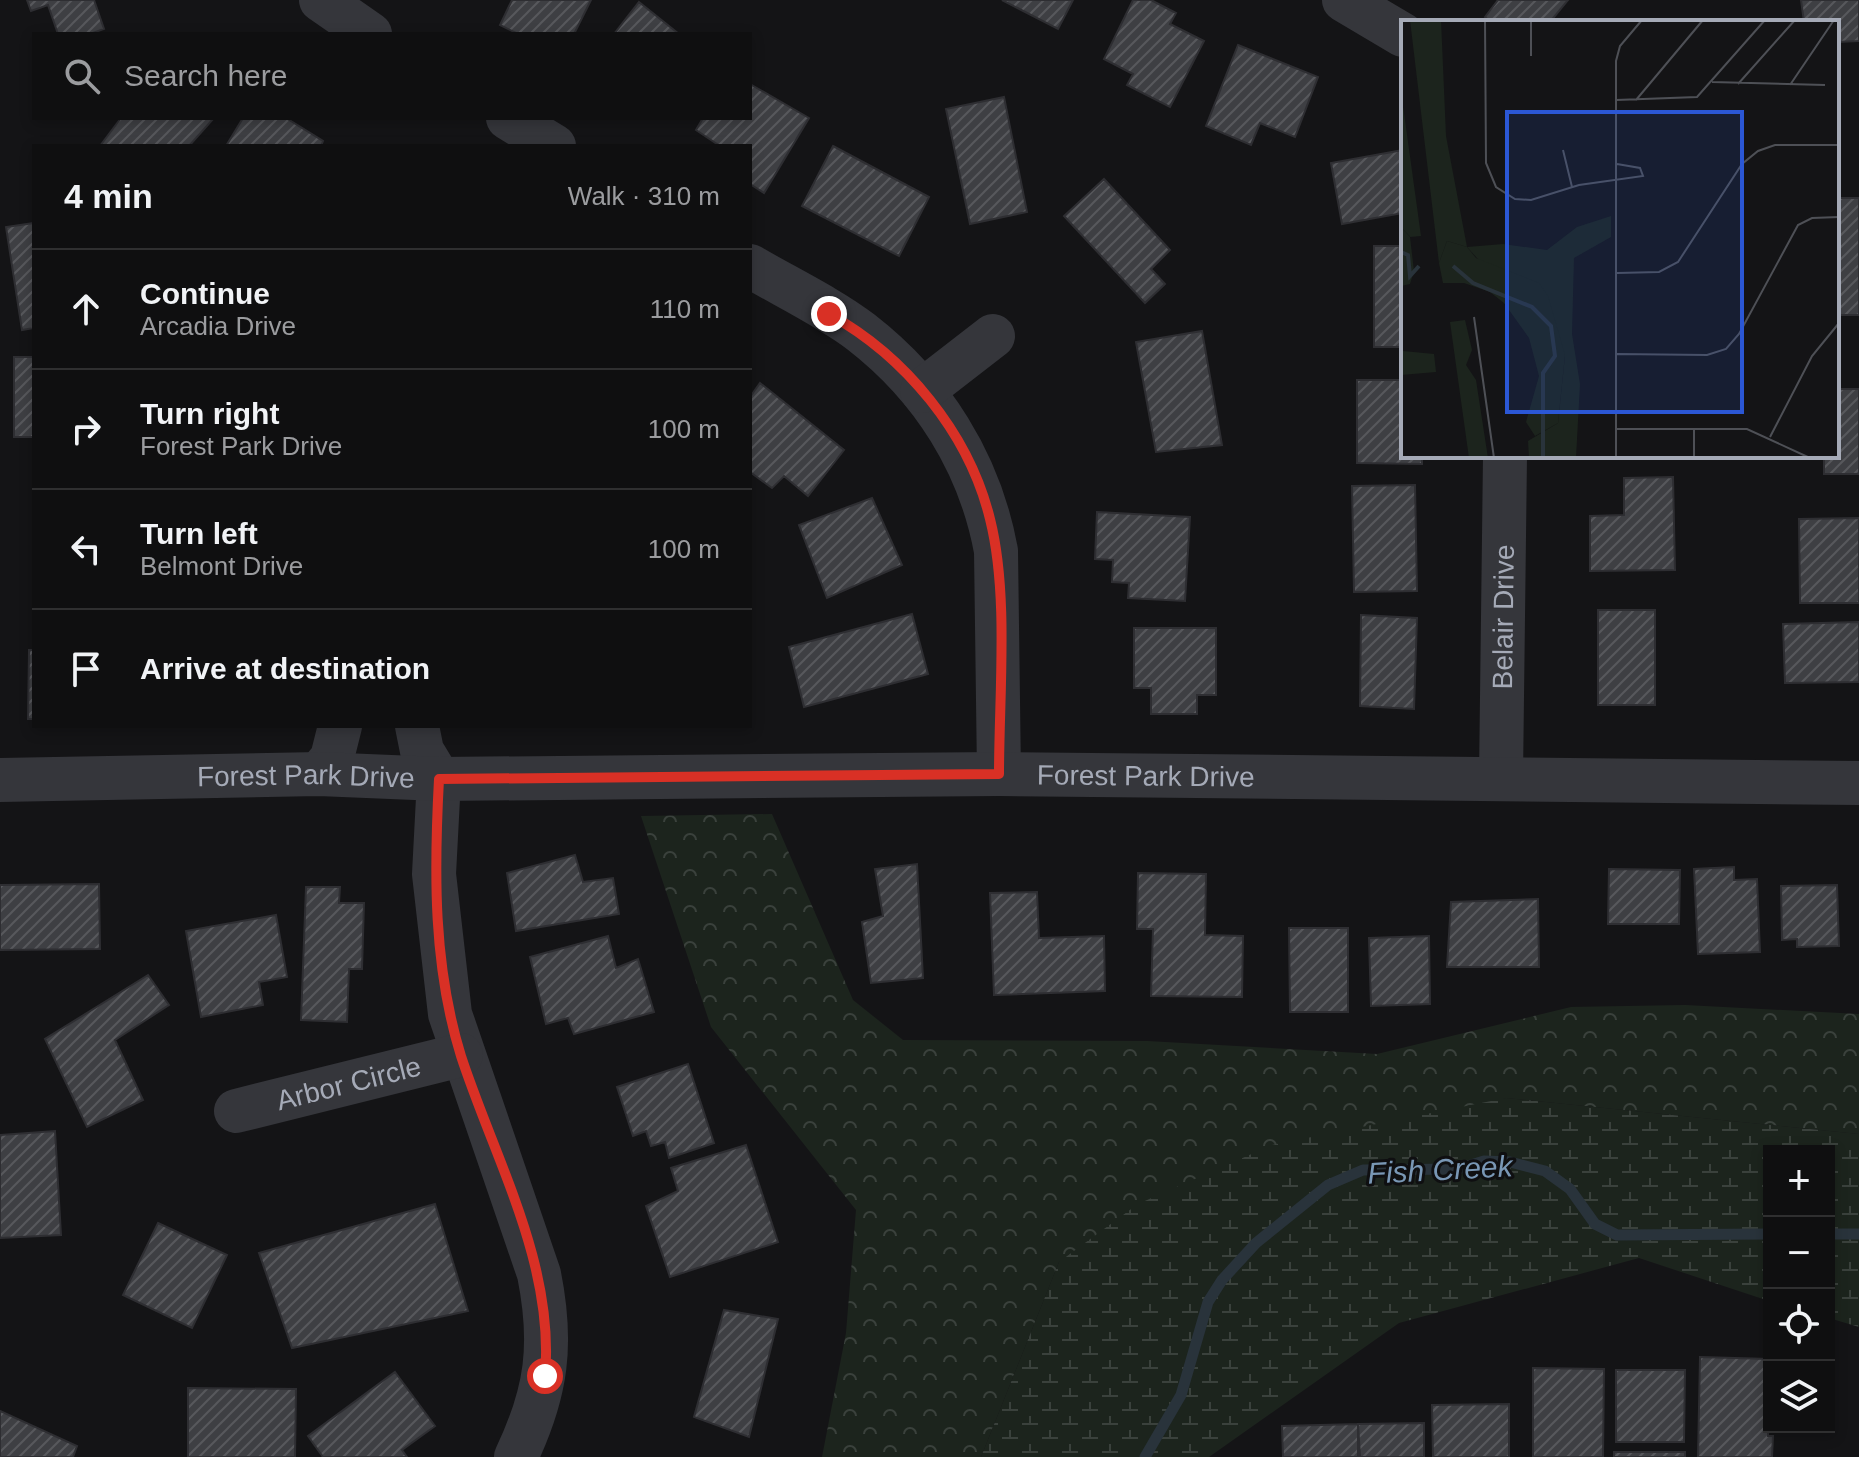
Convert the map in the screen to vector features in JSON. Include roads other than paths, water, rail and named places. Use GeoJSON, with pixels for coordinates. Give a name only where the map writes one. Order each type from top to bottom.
{"type":"FeatureCollection","features":[{"type":"Feature","properties":{"kind":"street"},"geometry":{"type":"LineString","coordinates":[[321,0],[367,32]]}},
{"type":"Feature","properties":{"kind":"street"},"geometry":{"type":"LineString","coordinates":[[1344,0],[1401,34]]}},
{"type":"Feature","properties":{"kind":"street"},"geometry":{"type":"LineString","coordinates":[[511,120],[551,144]]}},
{"type":"Feature","properties":{"kind":"street"},"geometry":{"type":"LineString","coordinates":[[752,267],[859,330],[922,391],[947,423],[963,452],[990,518],[999,586],[999,774]]}},
{"type":"Feature","properties":{"kind":"street"},"geometry":{"type":"LineString","coordinates":[[922,391],[993,336]]}},
{"type":"Feature","properties":{"kind":"street","name":"Belair Drive"},"geometry":{"type":"LineString","coordinates":[[1501,777],[1505,458]]}},
{"type":"Feature","properties":{"kind":"street"},"geometry":{"type":"LineString","coordinates":[[319,774],[332,758],[340,728]]}},
{"type":"Feature","properties":{"kind":"street"},"geometry":{"type":"LineString","coordinates":[[417,728],[422,751],[439,779],[434,874],[450,1014],[461,1055],[539,1274],[546,1309],[545,1376],[537,1406],[516,1457]]}},
{"type":"Feature","properties":{"kind":"street","name":"Forest Park Drive"},"geometry":{"type":"LineString","coordinates":[[0,780],[319,774],[439,779],[999,774],[1859,783]]}},
{"type":"Feature","properties":{"kind":"street","name":"Arbor Circle"},"geometry":{"type":"LineString","coordinates":[[236,1111],[461,1055]]}},
{"type":"Feature","properties":{"kind":"waterway","name":"Fish Creek"},"geometry":{"type":"LineString","coordinates":[[1145,1457],[1181,1395],[1208,1302],[1222,1280],[1256,1243],[1328,1185],[1363,1170],[1458,1169],[1484,1161],[1510,1162],[1545,1171],[1570,1189],[1595,1224],[1617,1235],[1763,1234]]}},
{"type":"Feature","properties":{"kind":"waterway","name":"Fish Creek"},"geometry":{"type":"LineString","coordinates":[[1835,1234],[1859,1234]]}}]}
